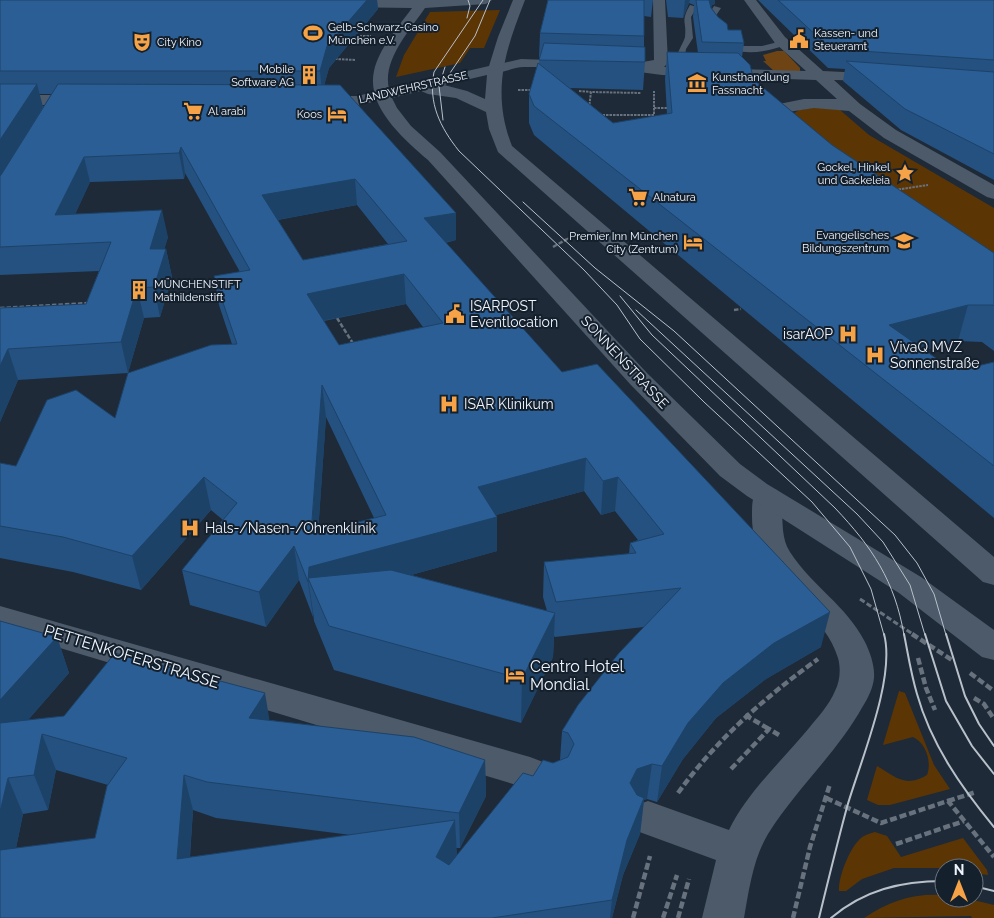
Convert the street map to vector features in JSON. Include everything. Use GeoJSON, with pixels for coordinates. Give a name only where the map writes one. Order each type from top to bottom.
{"type":"FeatureCollection","features":[{"type":"Feature","properties":{"kind":"main road"},"geometry":{"type":"LineString","coordinates":[[332,4],[486,0]]}},
{"type":"Feature","properties":{"kind":"main road"},"geometry":{"type":"LineString","coordinates":[[519,0],[495,69],[492,88],[492,109],[496,130],[504,148],[994,574]]}},
{"type":"Feature","properties":{"kind":"main road"},"geometry":{"type":"LineString","coordinates":[[637,67],[656,65],[661,61],[658,0]]}},
{"type":"Feature","properties":{"kind":"main road"},"geometry":{"type":"LineString","coordinates":[[750,0],[780,40],[854,106],[890,134],[994,193]]}},
{"type":"Feature","properties":{"kind":"main road","name":"SONNENSTRASSE"},"geometry":{"type":"LineString","coordinates":[[423,2],[399,36],[383,67],[381,77],[383,95],[389,108],[406,131],[434,156],[640,379],[730,470],[767,496],[910,585],[994,648]]}},
{"type":"Feature","properties":{"kind":"main road","name":"LANDWEHRSTRASSE"},"geometry":{"type":"LineString","coordinates":[[304,100],[357,101],[520,63],[637,67]]}},
{"type":"Feature","properties":{"kind":"main road"},"geometry":{"type":"LineString","coordinates":[[637,67],[662,71],[819,76],[860,75],[898,78]]}},
{"type":"Feature","properties":{"kind":"main road"},"geometry":{"type":"LineString","coordinates":[[739,74],[765,99],[775,115],[788,127]]}},
{"type":"Feature","properties":{"kind":"main road"},"geometry":{"type":"LineString","coordinates":[[404,90],[434,88],[452,90],[492,109]]}},
{"type":"Feature","properties":{"kind":"main road"},"geometry":{"type":"LineString","coordinates":[[765,99],[833,102],[854,106]]}},
{"type":"Feature","properties":{"kind":"main road"},"geometry":{"type":"LineString","coordinates":[[0,100],[97,100]]}},
{"type":"Feature","properties":{"kind":"main road"},"geometry":{"type":"LineString","coordinates":[[48,116],[57,100]]}},
{"type":"Feature","properties":{"kind":"main road"},"geometry":{"type":"LineString","coordinates":[[723,918],[739,851],[754,821],[832,725],[856,687],[854,656],[842,633],[792,578],[775,554],[768,530],[767,496]]}},
{"type":"Feature","properties":{"kind":"main road","name":"PETTENKOFERSTRASSE"},"geometry":{"type":"LineString","coordinates":[[0,618],[520,770],[551,781]]}},
{"type":"Feature","properties":{"kind":"main road"},"geometry":{"type":"LineString","coordinates":[[656,821],[739,851]]}},
{"type":"Feature","properties":{"kind":"lane"},"geometry":{"type":"LineString","coordinates":[[661,61],[680,62],[682,49],[688,38],[685,14],[693,7]]}},
{"type":"Feature","properties":{"kind":"lane"},"geometry":{"type":"LineString","coordinates":[[717,8],[709,15],[715,35],[728,46],[746,50],[768,49],[777,46],[780,40]]}},
{"type":"Feature","properties":{"kind":"path"},"geometry":{"type":"LineString","coordinates":[[361,30],[377,30]]}},
{"type":"Feature","properties":{"kind":"path"},"geometry":{"type":"LineString","coordinates":[[356,36],[373,36]]}},
{"type":"Feature","properties":{"kind":"path"},"geometry":{"type":"LineString","coordinates":[[335,59],[356,60]]}},
{"type":"Feature","properties":{"kind":"path"},"geometry":{"type":"LineString","coordinates":[[513,90],[538,90]]}},
{"type":"Feature","properties":{"kind":"path"},"geometry":{"type":"LineString","coordinates":[[579,91],[645,93]]}},
{"type":"Feature","properties":{"kind":"path"},"geometry":{"type":"LineString","coordinates":[[654,91],[654,116]]}},
{"type":"Feature","properties":{"kind":"path"},"geometry":{"type":"LineString","coordinates":[[589,115],[591,92]]}},
{"type":"Feature","properties":{"kind":"path"},"geometry":{"type":"LineString","coordinates":[[654,108],[674,108]]}},
{"type":"Feature","properties":{"kind":"path"},"geometry":{"type":"LineString","coordinates":[[598,115],[662,116]]}},
{"type":"Feature","properties":{"kind":"path"},"geometry":{"type":"LineString","coordinates":[[892,190],[932,184]]}},
{"type":"Feature","properties":{"kind":"path"},"geometry":{"type":"LineString","coordinates":[[0,308],[89,303]]}},
{"type":"Feature","properties":{"kind":"path"},"geometry":{"type":"LineString","coordinates":[[337,318],[356,347]]}},
{"type":"Feature","properties":{"kind":"path"},"geometry":{"type":"LineString","coordinates":[[633,918],[653,847],[656,821],[691,774],[745,715],[770,693],[821,657]]}},
{"type":"Feature","properties":{"kind":"path"},"geometry":{"type":"LineString","coordinates":[[918,658],[926,688],[935,710]]}},
{"type":"Feature","properties":{"kind":"path"},"geometry":{"type":"LineString","coordinates":[[974,698],[984,704],[994,719]]}},
{"type":"Feature","properties":{"kind":"path"},"geometry":{"type":"LineString","coordinates":[[745,715],[768,728]]}},
{"type":"Feature","properties":{"kind":"path"},"geometry":{"type":"LineString","coordinates":[[732,769],[763,736]]}},
{"type":"Feature","properties":{"kind":"path"},"geometry":{"type":"LineString","coordinates":[[792,918],[810,847],[832,776],[807,755]]}},
{"type":"Feature","properties":{"kind":"path"},"geometry":{"type":"LineString","coordinates":[[826,798],[881,823],[976,792]]}},
{"type":"Feature","properties":{"kind":"path"},"geometry":{"type":"LineString","coordinates":[[948,800],[994,857]]}},
{"type":"Feature","properties":{"kind":"path"},"geometry":{"type":"LineString","coordinates":[[896,844],[964,821]]}},
{"type":"Feature","properties":{"kind":"path"},"geometry":{"type":"LineString","coordinates":[[663,918],[677,875]]}},
{"type":"Feature","properties":{"kind":"path"},"geometry":{"type":"LineString","coordinates":[[678,918],[689,879]]}},
{"type":"Feature","properties":{"kind":"shaded area"},"geometry":{"type":"Polygon","coordinates":[[[500,10],[484,48],[470,48],[460,63],[396,77],[404,55],[430,12],[500,10]]]}},
{"type":"Feature","properties":{"kind":"shaded area"},"geometry":{"type":"Polygon","coordinates":[[[784,51],[800,68],[800,71],[774,71],[763,61],[766,61],[763,55],[784,51]]]}},
{"type":"Feature","properties":{"kind":"shaded area"},"geometry":{"type":"Polygon","coordinates":[[[818,107],[840,110],[869,135],[994,208],[994,265],[864,177],[793,114],[799,110],[818,107]]]}},
{"type":"Feature","properties":{"kind":"shaded area"},"geometry":{"type":"Polygon","coordinates":[[[899,691],[905,693],[934,765],[950,789],[890,805],[878,805],[867,800],[877,766],[901,780],[907,781],[913,781],[927,775],[928,770],[927,753],[918,740],[913,737],[883,745],[899,691]]]}},
{"type":"Feature","properties":{"kind":"shaded area"},"geometry":{"type":"Polygon","coordinates":[[[875,832],[887,836],[901,857],[963,838],[978,858],[934,858],[934,868],[894,868],[862,879],[846,891],[839,891],[843,869],[850,853],[859,840],[875,832]]]}},
{"type":"Feature","properties":{"kind":"shaded area"},"geometry":{"type":"Polygon","coordinates":[[[984,866],[987,870],[988,875],[984,874],[984,866]]]}},
{"type":"Feature","properties":{"kind":"shaded area"},"geometry":{"type":"Polygon","coordinates":[[[933,895],[934,908],[984,908],[984,903],[994,905],[994,918],[972,918],[971,916],[864,918],[902,899],[933,895]]]}},
{"type":"Feature","properties":{"kind":"building"},"geometry":{"type":"Polygon","coordinates":[[[0,0],[367,0],[327,46],[320,71],[0,71],[0,0]]]}},
{"type":"Feature","properties":{"kind":"building"},"geometry":{"type":"Polygon","coordinates":[[[548,0],[644,0],[644,36],[540,33],[548,0]]]}},
{"type":"Feature","properties":{"kind":"building"},"geometry":{"type":"Polygon","coordinates":[[[696,0],[709,0],[711,8],[727,24],[728,30],[741,30],[744,43],[702,42],[696,0]]]}},
{"type":"Feature","properties":{"kind":"building"},"geometry":{"type":"Polygon","coordinates":[[[778,0],[994,0],[994,60],[831,49],[778,0]]]}},
{"type":"Feature","properties":{"kind":"building"},"geometry":{"type":"Polygon","coordinates":[[[544,43],[645,47],[645,62],[539,60],[544,43]]]}},
{"type":"Feature","properties":{"kind":"building"},"geometry":{"type":"Polygon","coordinates":[[[667,52],[738,53],[750,65],[754,80],[832,145],[994,253],[994,306],[968,305],[889,325],[947,366],[965,361],[973,367],[994,362],[994,466],[534,106],[529,94],[538,63],[613,123],[672,113],[667,52]]]}},
{"type":"Feature","properties":{"kind":"building"},"geometry":{"type":"Polygon","coordinates":[[[846,61],[994,72],[994,154],[905,109],[846,61]]]}},
{"type":"Feature","properties":{"kind":"building"},"geometry":{"type":"Polygon","coordinates":[[[0,84],[37,84],[0,140],[0,84]]]}},
{"type":"Feature","properties":{"kind":"building"},"geometry":{"type":"Polygon","coordinates":[[[58,84],[340,85],[456,213],[424,218],[562,372],[597,364],[830,612],[774,643],[723,683],[688,723],[662,766],[652,764],[637,769],[630,783],[637,795],[644,798],[627,840],[612,900],[492,918],[0,918],[0,850],[95,838],[107,786],[127,758],[42,734],[34,775],[8,778],[0,812],[0,723],[64,716],[115,653],[265,693],[249,718],[414,737],[485,760],[459,813],[207,782],[184,775],[177,859],[455,820],[436,857],[449,865],[523,773],[533,776],[543,760],[553,763],[568,757],[574,744],[568,733],[562,731],[578,705],[619,653],[681,588],[556,602],[544,562],[636,553],[630,543],[664,534],[618,477],[603,481],[586,458],[478,487],[497,517],[309,567],[308,582],[294,546],[259,592],[182,570],[237,503],[204,477],[132,556],[63,537],[0,526],[0,463],[16,466],[47,400],[76,390],[115,418],[128,373],[211,345],[237,344],[214,276],[250,270],[181,147],[179,153],[84,157],[55,215],[162,210],[150,249],[166,249],[154,287],[137,288],[121,342],[8,349],[0,366],[0,308],[86,304],[111,242],[0,247],[0,176],[58,84]],[[355,179],[262,195],[303,260],[407,241],[355,179]],[[404,274],[307,294],[339,345],[443,323],[404,274]],[[322,385],[311,534],[386,515],[322,385]]]}},
{"type":"Feature","properties":{"kind":"building"},"geometry":{"type":"Polygon","coordinates":[[[391,570],[555,613],[522,679],[329,626],[308,578],[391,570]]]}},
{"type":"Feature","properties":{"kind":"building"},"geometry":{"type":"Polygon","coordinates":[[[0,621],[57,637],[0,700],[0,621]]]}},
{"type":"Feature","properties":{"kind":"tram line"},"geometry":{"type":"LineString","coordinates":[[467,18],[470,6],[468,0]]}},
{"type":"Feature","properties":{"kind":"tram line"},"geometry":{"type":"LineString","coordinates":[[483,0],[434,72],[434,104],[446,133],[459,151],[584,270],[617,305],[640,339],[704,402],[812,502],[850,547],[871,589],[884,635]]}},
{"type":"Feature","properties":{"kind":"tram line"},"geometry":{"type":"LineString","coordinates":[[446,79],[475,36],[490,0]]}},
{"type":"Feature","properties":{"kind":"tram line"},"geometry":{"type":"LineString","coordinates":[[443,120],[439,86],[445,67]]}},
{"type":"Feature","properties":{"kind":"tram line"},"geometry":{"type":"LineString","coordinates":[[523,202],[595,268],[674,331],[895,535],[917,563],[934,594],[946,635]]}},
{"type":"Feature","properties":{"kind":"tram line"},"geometry":{"type":"LineString","coordinates":[[620,296],[652,335],[848,522],[871,551],[888,581],[895,598],[904,635]]}},
{"type":"Feature","properties":{"kind":"tram line"},"geometry":{"type":"LineString","coordinates":[[636,310],[857,514],[883,542],[910,585],[925,635]]}},
{"type":"Feature","properties":{"kind":"tram line"},"geometry":{"type":"LineString","coordinates":[[819,918],[847,807],[868,744],[881,696],[885,673],[886,652],[884,634]]}},
{"type":"Feature","properties":{"kind":"tram line"},"geometry":{"type":"LineString","coordinates":[[904,634],[915,686],[930,730],[959,781],[994,827]]}},
{"type":"Feature","properties":{"kind":"tram line"},"geometry":{"type":"LineString","coordinates":[[925,634],[946,701],[972,746],[994,774]]}},
{"type":"Feature","properties":{"kind":"tram line"},"geometry":{"type":"LineString","coordinates":[[946,634],[965,696],[979,724],[994,746]]}},
{"type":"Feature","properties":{"kind":"tram line"},"geometry":{"type":"LineString","coordinates":[[831,918],[844,908],[870,894],[898,885],[934,881]]}},
{"type":"Feature","properties":{"kind":"tram line"},"geometry":{"type":"LineString","coordinates":[[984,888],[994,891]]}},
{"type":"Feature","properties":{"kind":"place","name":"Gelb-Schwarz-Casino München e.V."},"geometry":{"type":"Point","coordinates":[313,33]}},
{"type":"Feature","properties":{"kind":"place","name":"Kassen- und Steueramt"},"geometry":{"type":"Point","coordinates":[799,39]}},
{"type":"Feature","properties":{"kind":"place","name":"City Kino"},"geometry":{"type":"Point","coordinates":[142,42]}},
{"type":"Feature","properties":{"kind":"place","name":"Mobile Software AG"},"geometry":{"type":"Point","coordinates":[309,75]}},
{"type":"Feature","properties":{"kind":"place","name":"Kunsthandlung Fassnacht"},"geometry":{"type":"Point","coordinates":[697,83]}},
{"type":"Feature","properties":{"kind":"place","name":"Al arabi"},"geometry":{"type":"Point","coordinates":[193,111]}},
{"type":"Feature","properties":{"kind":"place","name":"Koos"},"geometry":{"type":"Point","coordinates":[337,114]}},
{"type":"Feature","properties":{"kind":"place","name":"Gockel, Hinkel und Gackeleia"},"geometry":{"type":"Point","coordinates":[905,173]}},
{"type":"Feature","properties":{"kind":"place","name":"Alnatura"},"geometry":{"type":"Point","coordinates":[638,197]}},
{"type":"Feature","properties":{"kind":"place","name":"Evangelisches Bildungszentrum"},"geometry":{"type":"Point","coordinates":[904,241]}},
{"type":"Feature","properties":{"kind":"place","name":"Premier Inn München City (Zentrum)"},"geometry":{"type":"Point","coordinates":[693,242]}},
{"type":"Feature","properties":{"kind":"place","name":"MÜNCHENSTIFT Mathildenstift"},"geometry":{"type":"Point","coordinates":[139,290]}},
{"type":"Feature","properties":{"kind":"place","name":"ISARPOST Eventlocation"},"geometry":{"type":"Point","coordinates":[455,314]}},
{"type":"Feature","properties":{"kind":"place","name":"isarAOP"},"geometry":{"type":"Point","coordinates":[848,334]}},
{"type":"Feature","properties":{"kind":"place","name":"VivaQ MVZ Sonnenstraße"},"geometry":{"type":"Point","coordinates":[875,355]}},
{"type":"Feature","properties":{"kind":"place","name":"ISAR Klinikum"},"geometry":{"type":"Point","coordinates":[449,404]}},
{"type":"Feature","properties":{"kind":"place","name":"Hals-/Nasen-/Ohrenklinik"},"geometry":{"type":"Point","coordinates":[190,528]}},
{"type":"Feature","properties":{"kind":"place","name":"Centro Hotel Mondial"},"geometry":{"type":"Point","coordinates":[515,675]}}]}
